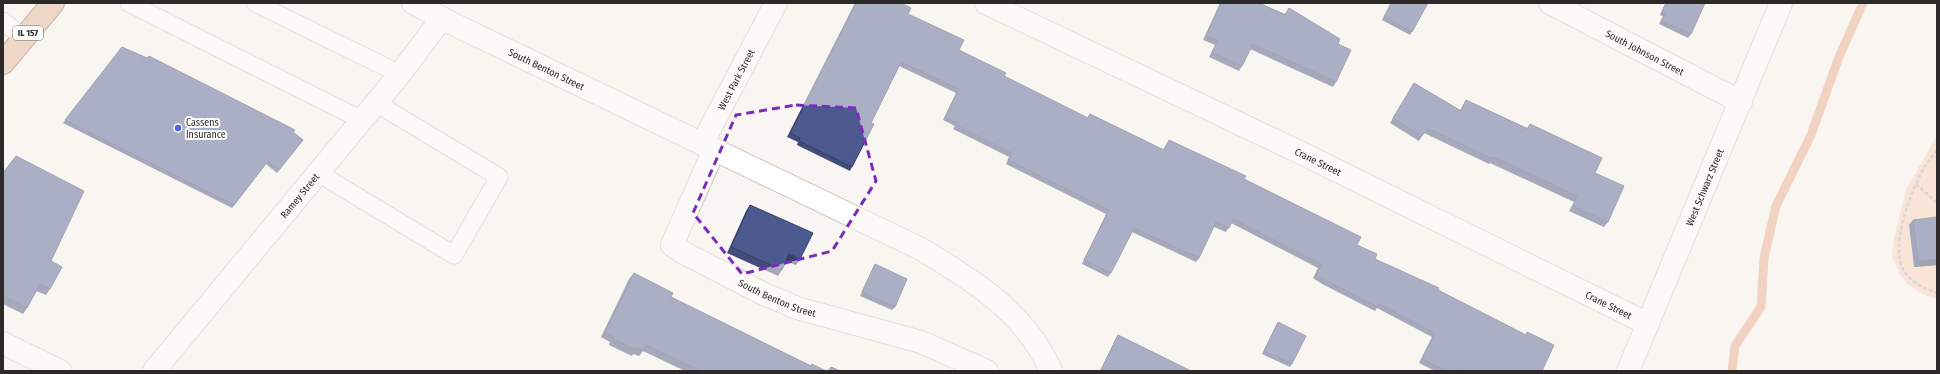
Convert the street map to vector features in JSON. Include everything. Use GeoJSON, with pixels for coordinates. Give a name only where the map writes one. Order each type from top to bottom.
{"type":"FeatureCollection","features":[{"type":"Feature","properties":{"kind":"main road","name":"IL 157"},"geometry":{"type":"LineString","coordinates":[[3,63],[53,3]]}},
{"type":"Feature","properties":{"kind":"street","name":"South Benton Street"},"geometry":{"type":"LineString","coordinates":[[413,3],[708,147],[672,245],[684,253],[764,294],[797,308],[921,342],[987,371]]}},
{"type":"Feature","properties":{"kind":"street","name":"West Park Street"},"geometry":{"type":"LineString","coordinates":[[708,147],[776,3]]}},
{"type":"Feature","properties":{"kind":"street","name":"Crane Street"},"geometry":{"type":"LineString","coordinates":[[986,3],[1297,151],[1648,324]]}},
{"type":"Feature","properties":{"kind":"street","name":"South Johnson Street"},"geometry":{"type":"LineString","coordinates":[[1550,3],[1741,102]]}},
{"type":"Feature","properties":{"kind":"street","name":"West Schwarz Street"},"geometry":{"type":"LineString","coordinates":[[1628,371],[1781,3]]}},
{"type":"Feature","properties":{"kind":"street","name":"Ramey Street"},"geometry":{"type":"LineString","coordinates":[[154,371],[400,74],[442,18]]}},
{"type":"Feature","properties":{"kind":"street"},"geometry":{"type":"LineString","coordinates":[[708,147],[921,249],[962,273],[997,300],[1027,330],[1046,360],[1051,371]]}},
{"type":"Feature","properties":{"kind":"street"},"geometry":{"type":"LineString","coordinates":[[3,343],[60,371]]}},
{"type":"Feature","properties":{"kind":"lane"},"geometry":{"type":"LineString","coordinates":[[129,3],[362,120]]}},
{"type":"Feature","properties":{"kind":"lane"},"geometry":{"type":"LineString","coordinates":[[256,3],[400,74]]}},
{"type":"Feature","properties":{"kind":"lane"},"geometry":{"type":"LineString","coordinates":[[3,21],[23,38]]}},
{"type":"Feature","properties":{"kind":"lane"},"geometry":{"type":"LineString","coordinates":[[318,173],[454,255],[499,177],[376,103]]}},
{"type":"Feature","properties":{"kind":"path"},"geometry":{"type":"LineString","coordinates":[[1937,150],[1924,167],[1916,184],[1903,221],[1899,251],[1900,260],[1904,271],[1914,282],[1937,293]]}},
{"type":"Feature","properties":{"kind":"path"},"geometry":{"type":"LineString","coordinates":[[1916,184],[1937,203]]}},
{"type":"Feature","properties":{"kind":"highlighted area"},"geometry":{"type":"Polygon","coordinates":[[[796,105],[856,108],[876,181],[832,251],[742,274],[693,213],[736,115],[796,105]]]}},
{"type":"Feature","properties":{"kind":"shaded area"},"geometry":{"type":"Polygon","coordinates":[[[1937,135],[1937,299],[1924,295],[1907,284],[1900,274],[1892,256],[1894,239],[1906,190],[1937,135]]]}},
{"type":"Feature","properties":{"kind":"building"},"geometry":{"type":"Polygon","coordinates":[[[856,3],[901,3],[911,8],[908,14],[964,40],[959,50],[1006,73],[1004,76],[1088,118],[1090,114],[1164,150],[1169,140],[1246,176],[1244,179],[1361,237],[1357,245],[1377,254],[1375,259],[1439,288],[1438,290],[1526,335],[1527,332],[1554,345],[1542,371],[1446,371],[1422,359],[1435,333],[1379,304],[1378,307],[1316,275],[1321,264],[1233,219],[1229,228],[1216,222],[1199,258],[1134,228],[1111,273],[1084,260],[1109,210],[1008,160],[1012,153],[956,125],[957,123],[945,117],[959,89],[901,62],[871,123],[874,124],[852,167],[799,141],[800,138],[790,133],[856,3]]]}},
{"type":"Feature","properties":{"kind":"building"},"geometry":{"type":"Polygon","coordinates":[[[1221,3],[1259,3],[1285,15],[1289,8],[1340,39],[1338,44],[1351,50],[1336,82],[1253,44],[1242,66],[1212,53],[1218,41],[1206,36],[1221,3]]]}},
{"type":"Feature","properties":{"kind":"building"},"geometry":{"type":"Polygon","coordinates":[[[1391,3],[1428,3],[1412,32],[1384,17],[1391,3]]]}},
{"type":"Feature","properties":{"kind":"building"},"geometry":{"type":"Polygon","coordinates":[[[1666,3],[1705,3],[1691,34],[1662,21],[1665,13],[1662,11],[1666,3]]]}},
{"type":"Feature","properties":{"kind":"building","name":"Cassens Insurance"},"geometry":{"type":"Polygon","coordinates":[[[122,47],[147,58],[149,56],[295,130],[293,132],[303,140],[279,170],[268,161],[234,205],[65,120],[122,47]]]}},
{"type":"Feature","properties":{"kind":"building"},"geometry":{"type":"Polygon","coordinates":[[[1414,83],[1461,111],[1466,100],[1528,129],[1530,124],[1602,158],[1595,173],[1624,186],[1608,222],[1573,206],[1577,196],[1494,157],[1493,159],[1427,128],[1422,136],[1393,118],[1414,83]]]}},
{"type":"Feature","properties":{"kind":"building"},"geometry":{"type":"Polygon","coordinates":[[[16,156],[84,191],[51,261],[62,267],[50,289],[40,284],[27,308],[3,296],[3,173],[16,156]]]}},
{"type":"Feature","properties":{"kind":"building"},"geometry":{"type":"Polygon","coordinates":[[[750,205],[813,233],[800,259],[789,254],[782,270],[731,247],[750,205]]]}},
{"type":"Feature","properties":{"kind":"building"},"geometry":{"type":"Polygon","coordinates":[[[1937,217],[1937,259],[1918,261],[1913,220],[1937,217]]]}},
{"type":"Feature","properties":{"kind":"building"},"geometry":{"type":"Polygon","coordinates":[[[875,264],[907,279],[895,307],[862,292],[875,264]]]}},
{"type":"Feature","properties":{"kind":"building"},"geometry":{"type":"Polygon","coordinates":[[[634,273],[673,293],[671,297],[811,366],[812,364],[826,371],[701,371],[646,345],[643,351],[637,347],[636,350],[613,339],[614,337],[605,332],[634,273]]]}},
{"type":"Feature","properties":{"kind":"building"},"geometry":{"type":"Polygon","coordinates":[[[1278,322],[1306,336],[1292,364],[1264,351],[1278,322]]]}},
{"type":"Feature","properties":{"kind":"building"},"geometry":{"type":"Polygon","coordinates":[[[1118,335],[1191,371],[1103,371],[1101,370],[1118,335]]]}},
{"type":"Feature","properties":{"kind":"building"},"geometry":{"type":"Polygon","coordinates":[[[831,367],[840,371],[828,371],[831,367]]]}},
{"type":"Feature","properties":{"kind":"waterway"},"geometry":{"type":"LineString","coordinates":[[1732,371],[1735,346],[1761,307],[1764,258],[1776,206],[1811,135],[1839,57],[1863,3]]}},
{"type":"Feature","properties":{"kind":"place","name":"Cassens Insurance"},"geometry":{"type":"Point","coordinates":[178,128]}}]}
